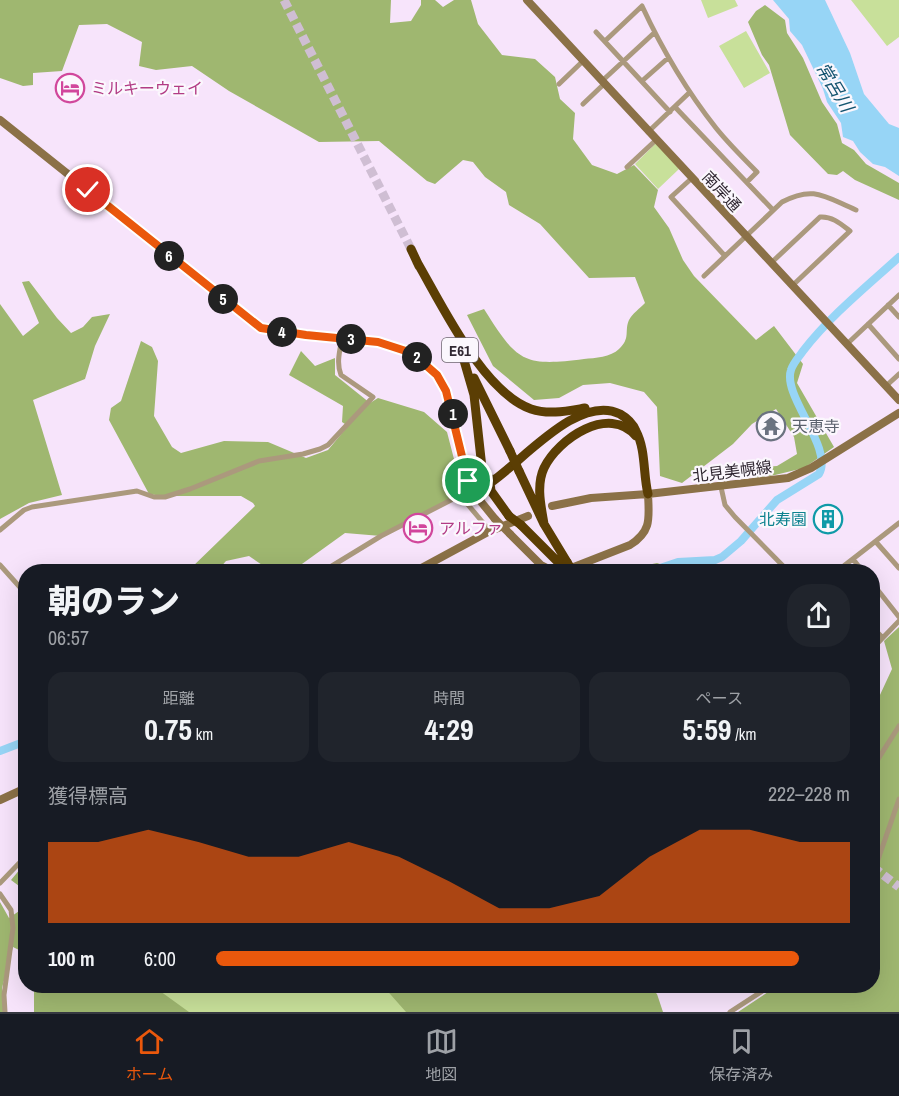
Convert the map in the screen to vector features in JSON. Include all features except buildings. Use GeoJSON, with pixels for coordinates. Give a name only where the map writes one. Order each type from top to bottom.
{"type":"FeatureCollection","features":[{"type":"Feature","properties":{"kind":"highway","name":"E61"},"geometry":{"type":"LineString","coordinates":[[411,249],[510,451],[561,564]]}},
{"type":"Feature","properties":{"kind":"highway"},"geometry":{"type":"LineString","coordinates":[[417,262],[470,353],[518,404],[533,410],[555,413],[611,406],[626,411],[636,420],[644,436],[649,478],[648,494]]}},
{"type":"Feature","properties":{"kind":"highway"},"geometry":{"type":"LineString","coordinates":[[461,350],[474,395],[483,477],[490,483],[491,491],[509,516],[521,525],[559,564]]}},
{"type":"Feature","properties":{"kind":"highway"},"geometry":{"type":"LineString","coordinates":[[490,483],[550,429],[585,408]]}},
{"type":"Feature","properties":{"kind":"highway"},"geometry":{"type":"LineString","coordinates":[[490,483],[503,475],[551,433],[585,414],[598,411],[617,413],[632,424],[639,440],[648,494]]}},
{"type":"Feature","properties":{"kind":"highway"},"geometry":{"type":"LineString","coordinates":[[544,524],[539,494],[540,481],[544,468],[560,447],[587,428],[611,422],[632,431],[639,440]]}},
{"type":"Feature","properties":{"kind":"main road","name":"南岸通"},"geometry":{"type":"LineString","coordinates":[[527,0],[899,400]]}},
{"type":"Feature","properties":{"kind":"main road"},"geometry":{"type":"LineString","coordinates":[[0,120],[261,328],[279,332],[378,342],[397,346],[412,353],[437,375],[446,391],[468,481],[495,519],[539,564]]}},
{"type":"Feature","properties":{"kind":"main road","name":"北見美幌線"},"geometry":{"type":"LineString","coordinates":[[552,506],[591,498],[721,487],[788,478],[811,468],[899,413]]}},
{"type":"Feature","properties":{"kind":"main road"},"geometry":{"type":"LineString","coordinates":[[575,564],[630,545],[638,540],[645,532],[649,521],[648,494]]}},
{"type":"Feature","properties":{"kind":"main road"},"geometry":{"type":"LineString","coordinates":[[429,564],[490,531],[528,516]]}},
{"type":"Feature","properties":{"kind":"main road"},"geometry":{"type":"LineString","coordinates":[[0,800],[18,791]]}},
{"type":"Feature","properties":{"kind":"street"},"geometry":{"type":"LineString","coordinates":[[605,41],[642,6],[654,33],[690,93],[717,129],[757,172],[747,182]]}},
{"type":"Feature","properties":{"kind":"street"},"geometry":{"type":"LineString","coordinates":[[596,32],[670,112]]}},
{"type":"Feature","properties":{"kind":"street"},"geometry":{"type":"LineString","coordinates":[[583,104],[654,33]]}},
{"type":"Feature","properties":{"kind":"street"},"geometry":{"type":"LineString","coordinates":[[642,81],[668,58]]}},
{"type":"Feature","properties":{"kind":"street"},"geometry":{"type":"LineString","coordinates":[[559,84],[583,61]]}},
{"type":"Feature","properties":{"kind":"street"},"geometry":{"type":"LineString","coordinates":[[648,132],[690,93]]}},
{"type":"Feature","properties":{"kind":"street"},"geometry":{"type":"LineString","coordinates":[[675,107],[773,210]]}},
{"type":"Feature","properties":{"kind":"street"},"geometry":{"type":"LineString","coordinates":[[627,167],[656,140]]}},
{"type":"Feature","properties":{"kind":"street"},"geometry":{"type":"LineString","coordinates":[[692,178],[671,197],[725,256]]}},
{"type":"Feature","properties":{"kind":"street"},"geometry":{"type":"LineString","coordinates":[[704,276],[782,202],[797,194],[808,192],[818,194],[856,210]]}},
{"type":"Feature","properties":{"kind":"street"},"geometry":{"type":"LineString","coordinates":[[771,263],[820,217],[838,222],[850,231],[793,285]]}},
{"type":"Feature","properties":{"kind":"street"},"geometry":{"type":"LineString","coordinates":[[847,344],[899,296]]}},
{"type":"Feature","properties":{"kind":"street"},"geometry":{"type":"LineString","coordinates":[[888,305],[899,317]]}},
{"type":"Feature","properties":{"kind":"street"},"geometry":{"type":"LineString","coordinates":[[868,324],[899,359]]}},
{"type":"Feature","properties":{"kind":"street"},"geometry":{"type":"LineString","coordinates":[[0,530],[24,510],[32,507],[136,491],[154,497],[165,497],[259,461],[303,454],[328,445],[373,397],[341,375],[339,356],[342,338]]}},
{"type":"Feature","properties":{"kind":"street"},"geometry":{"type":"LineString","coordinates":[[886,386],[899,374]]}},
{"type":"Feature","properties":{"kind":"street"},"geometry":{"type":"LineString","coordinates":[[721,487],[725,505],[746,530],[781,564]]}},
{"type":"Feature","properties":{"kind":"street"},"geometry":{"type":"LineString","coordinates":[[335,564],[381,536],[455,498],[464,500],[490,531]]}},
{"type":"Feature","properties":{"kind":"street"},"geometry":{"type":"LineString","coordinates":[[846,564],[899,523]]}},
{"type":"Feature","properties":{"kind":"street"},"geometry":{"type":"LineString","coordinates":[[876,542],[899,568]]}},
{"type":"Feature","properties":{"kind":"street"},"geometry":{"type":"LineString","coordinates":[[853,559],[857,564]]}},
{"type":"Feature","properties":{"kind":"street"},"geometry":{"type":"LineString","coordinates":[[0,565],[18,585]]}},
{"type":"Feature","properties":{"kind":"street"},"geometry":{"type":"LineString","coordinates":[[880,593],[899,619],[882,638]]}},
{"type":"Feature","properties":{"kind":"street"},"geometry":{"type":"LineString","coordinates":[[880,757],[899,726]]}},
{"type":"Feature","properties":{"kind":"street"},"geometry":{"type":"LineString","coordinates":[[880,854],[899,799]]}},
{"type":"Feature","properties":{"kind":"street"},"geometry":{"type":"LineString","coordinates":[[0,883],[18,864]]}},
{"type":"Feature","properties":{"kind":"street"},"geometry":{"type":"LineString","coordinates":[[0,894],[11,910],[13,928],[4,995],[5,1012]]}},
{"type":"Feature","properties":{"kind":"street"},"geometry":{"type":"LineString","coordinates":[[730,1012],[759,993]]}},
{"type":"Feature","properties":{"kind":"green space"},"geometry":{"type":"Polygon","coordinates":[[[0,0],[391,0],[390,23],[411,21],[421,5],[421,0],[435,0],[443,7],[454,0],[471,0],[478,24],[502,55],[535,59],[555,77],[560,99],[575,113],[573,139],[592,165],[617,174],[634,165],[658,190],[654,207],[669,228],[683,260],[694,276],[756,340],[774,326],[803,364],[797,383],[834,447],[804,468],[752,478],[763,467],[777,466],[797,454],[794,437],[776,409],[752,424],[733,444],[682,483],[660,476],[657,407],[644,392],[610,383],[583,385],[559,398],[534,400],[493,366],[467,315],[484,309],[514,350],[534,360],[547,362],[603,357],[616,352],[623,345],[629,320],[645,303],[635,277],[589,278],[540,224],[509,205],[506,192],[485,177],[473,162],[463,160],[435,184],[427,181],[379,141],[319,142],[229,91],[192,66],[156,70],[139,66],[142,42],[107,24],[79,25],[62,71],[33,73],[33,85],[23,86],[0,78],[0,0]]]}},
{"type":"Feature","properties":{"kind":"green space"},"geometry":{"type":"Polygon","coordinates":[[[701,0],[735,0],[738,6],[708,18],[701,0]]]}},
{"type":"Feature","properties":{"kind":"green space"},"geometry":{"type":"Polygon","coordinates":[[[851,0],[899,0],[899,37],[887,46],[851,0]]]}},
{"type":"Feature","properties":{"kind":"green space"},"geometry":{"type":"Polygon","coordinates":[[[765,5],[785,20],[787,33],[803,58],[822,102],[837,124],[842,143],[854,150],[866,164],[899,183],[899,200],[855,180],[843,171],[837,175],[828,174],[790,135],[769,65],[762,55],[748,22],[756,11],[765,5]]]}},
{"type":"Feature","properties":{"kind":"green space"},"geometry":{"type":"Polygon","coordinates":[[[746,31],[770,73],[744,88],[719,46],[746,31]]]}},
{"type":"Feature","properties":{"kind":"green space"},"geometry":{"type":"Polygon","coordinates":[[[656,143],[679,169],[658,189],[635,164],[656,143]]]}},
{"type":"Feature","properties":{"kind":"green space"},"geometry":{"type":"Polygon","coordinates":[[[29,281],[71,333],[83,327],[92,317],[110,314],[95,346],[85,379],[33,400],[62,495],[29,503],[0,519],[0,304],[23,336],[39,323],[22,282],[29,281]]]}},
{"type":"Feature","properties":{"kind":"green space"},"geometry":{"type":"Polygon","coordinates":[[[141,341],[152,347],[158,361],[154,416],[172,447],[181,453],[224,441],[268,442],[306,458],[328,450],[348,426],[342,422],[343,406],[289,375],[301,351],[315,366],[335,358],[335,375],[370,403],[378,398],[424,412],[447,432],[461,486],[455,498],[381,536],[345,533],[302,564],[261,564],[249,556],[226,561],[223,564],[195,564],[255,506],[241,496],[149,494],[109,420],[111,408],[121,401],[141,341]]]}},
{"type":"Feature","properties":{"kind":"green space"},"geometry":{"type":"Polygon","coordinates":[[[899,627],[899,1012],[738,1012],[766,993],[880,993],[880,695],[892,669],[884,641],[899,627]]]}},
{"type":"Feature","properties":{"kind":"green space"},"geometry":{"type":"Polygon","coordinates":[[[18,872],[18,885],[11,880],[18,872]]]}},
{"type":"Feature","properties":{"kind":"green space"},"geometry":{"type":"Polygon","coordinates":[[[0,902],[9,918],[18,912],[18,950],[13,947],[2,988],[4,1012],[0,1012],[0,902]]]}},
{"type":"Feature","properties":{"kind":"green space"},"geometry":{"type":"Polygon","coordinates":[[[34,993],[163,993],[189,1012],[34,1012],[34,993]]]}},
{"type":"Feature","properties":{"kind":"green space"},"geometry":{"type":"Polygon","coordinates":[[[139,993],[416,993],[433,1012],[157,1012],[139,993]]]}},
{"type":"Feature","properties":{"kind":"green space"},"geometry":{"type":"Polygon","coordinates":[[[389,993],[656,993],[663,1012],[406,1012],[389,993]]]}},
{"type":"Feature","properties":{"kind":"water","name":"常呂川"},"geometry":{"type":"Polygon","coordinates":[[[773,0],[825,0],[850,53],[864,94],[889,124],[899,128],[899,176],[885,167],[873,164],[860,152],[853,141],[843,137],[841,123],[827,102],[802,45],[790,31],[789,19],[773,0]]]}},
{"type":"Feature","properties":{"kind":"waterway"},"geometry":{"type":"LineString","coordinates":[[672,564],[715,560],[722,557],[741,541],[777,500],[819,474],[822,463],[820,450],[794,394],[790,381],[792,367],[825,325],[899,257]]}},
{"type":"Feature","properties":{"kind":"waterway"},"geometry":{"type":"LineString","coordinates":[[0,751],[18,744]]}},
{"type":"Feature","properties":{"kind":"tunnel"},"geometry":{"type":"LineString","coordinates":[[284,0],[411,249]]}},
{"type":"Feature","properties":{"kind":"tunnel"},"geometry":{"type":"LineString","coordinates":[[880,872],[899,887]]}},
{"type":"Feature","properties":{"kind":"place","name":"ミルキーウェイ"},"geometry":{"type":"Point","coordinates":[70,88]}},
{"type":"Feature","properties":{"kind":"place","name":"天恵寺"},"geometry":{"type":"Point","coordinates":[771,426]}},
{"type":"Feature","properties":{"kind":"place","name":"北寿園"},"geometry":{"type":"Point","coordinates":[828,519]}},
{"type":"Feature","properties":{"kind":"place","name":"アルファ"},"geometry":{"type":"Point","coordinates":[418,528]}},
{"type":"Feature","properties":{"kind":"route"},"geometry":{"type":"LineString","coordinates":[[88,190],[261,328],[279,332],[378,342],[397,346],[412,353],[437,375],[446,391],[468,481]]}}]}
